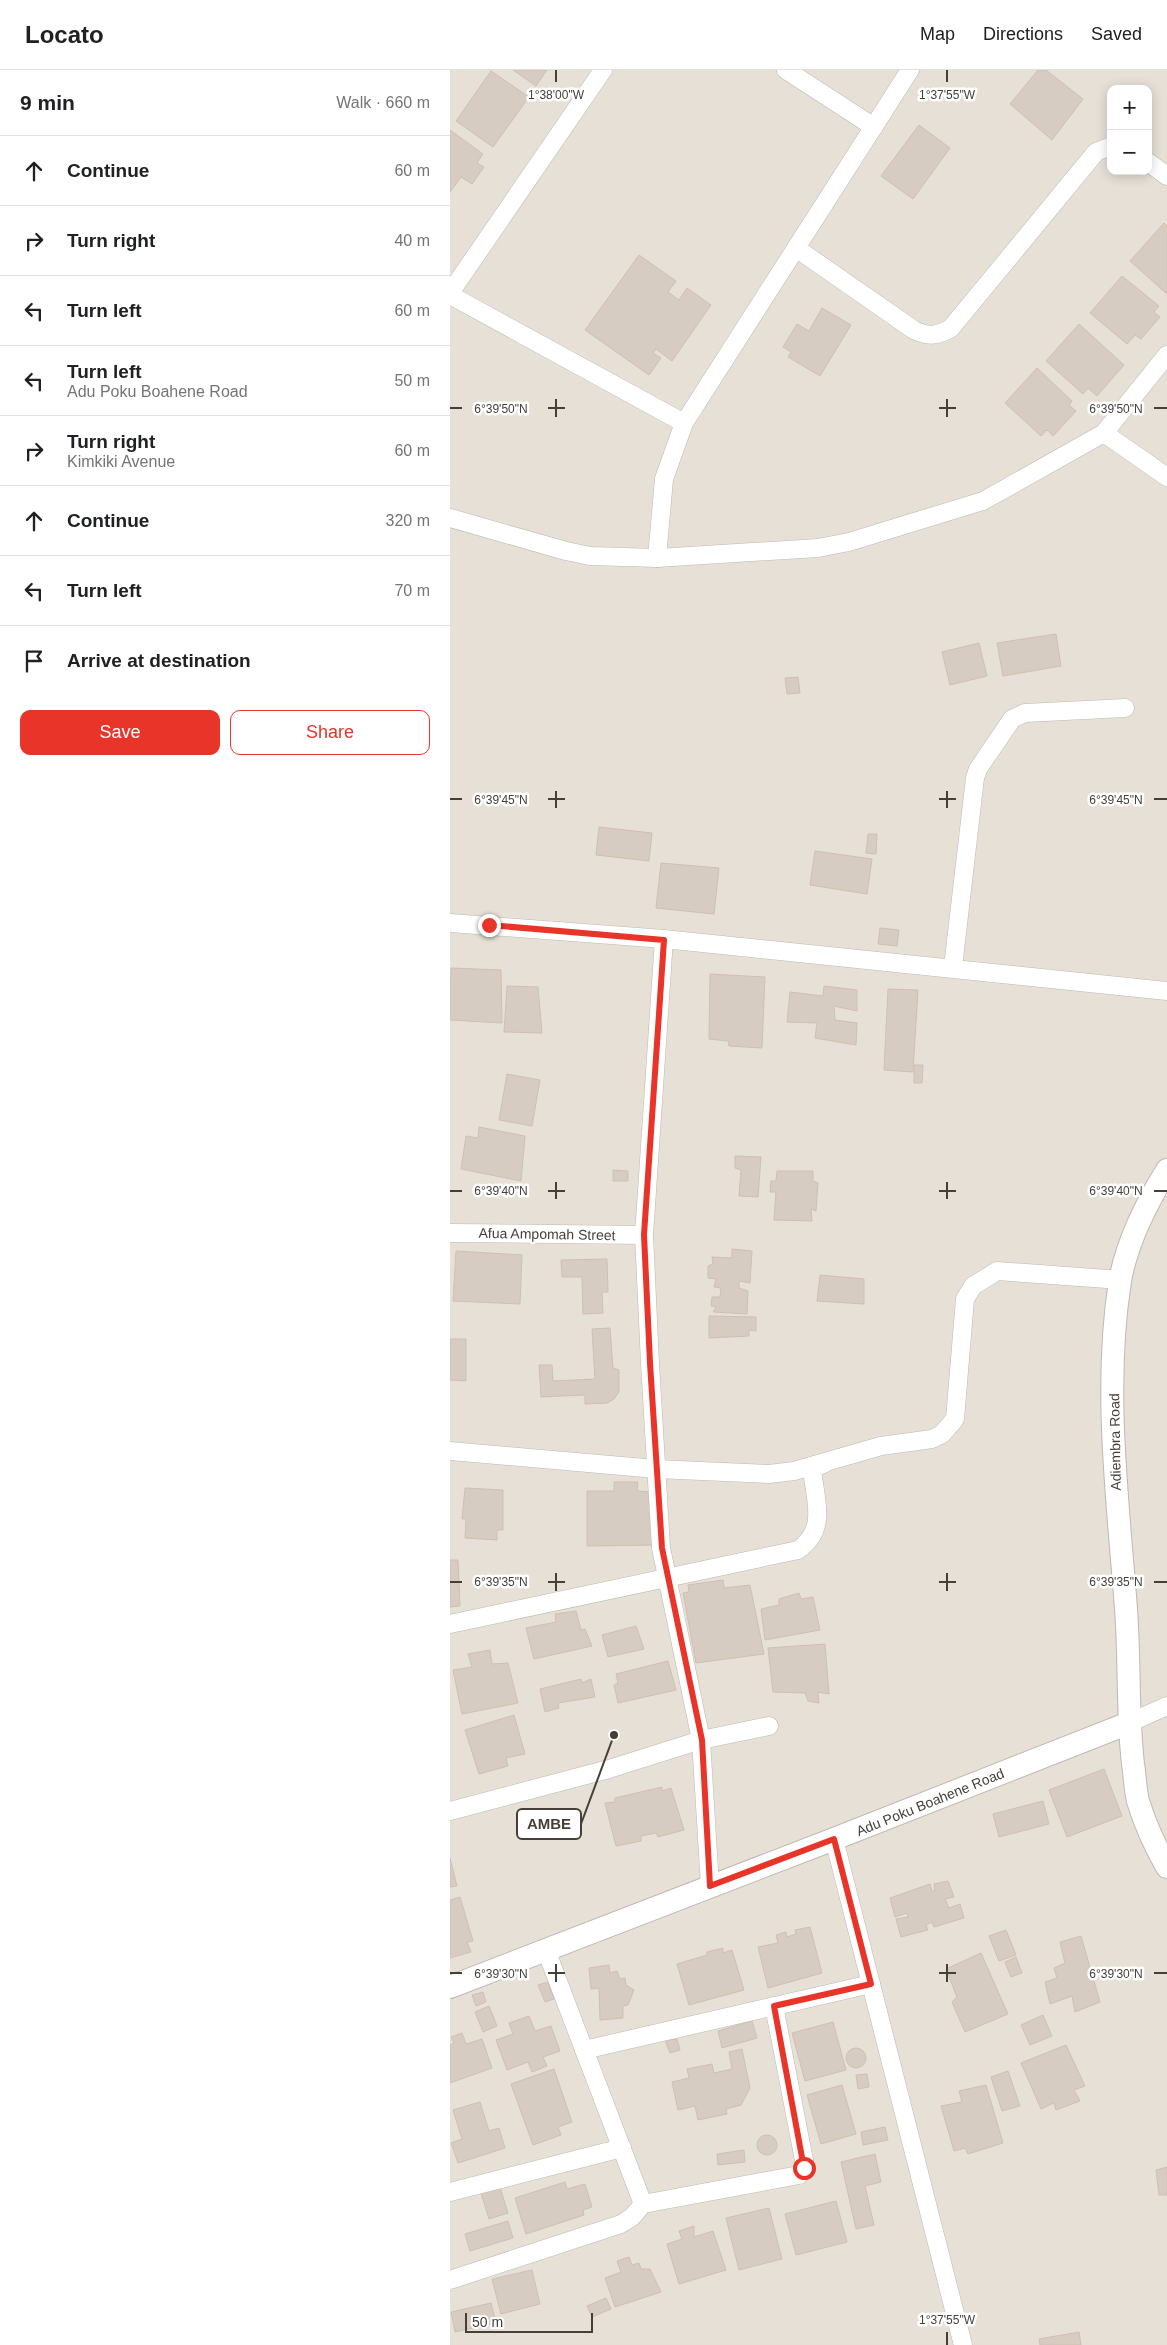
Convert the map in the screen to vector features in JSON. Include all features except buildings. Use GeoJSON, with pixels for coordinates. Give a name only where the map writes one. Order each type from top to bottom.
{"type":"FeatureCollection","features":[{"type":"Feature","properties":{"kind":"street"},"geometry":{"type":"LineString","coordinates":[[603,70],[450,294],[684,423]]}},
{"type":"Feature","properties":{"kind":"street"},"geometry":{"type":"LineString","coordinates":[[786,70],[874,126]]}},
{"type":"Feature","properties":{"kind":"street"},"geometry":{"type":"LineString","coordinates":[[657,558],[664,479],[684,423],[910,70]]}},
{"type":"Feature","properties":{"kind":"street"},"geometry":{"type":"LineString","coordinates":[[796,248],[914,330],[925,335],[940,335],[951,328],[1096,152],[1107,148]]}},
{"type":"Feature","properties":{"kind":"street"},"geometry":{"type":"LineString","coordinates":[[1152,165],[1167,176]]}},
{"type":"Feature","properties":{"kind":"street"},"geometry":{"type":"LineString","coordinates":[[450,518],[590,556],[657,558],[818,548],[849,542],[983,501],[1104,433],[1167,355]]}},
{"type":"Feature","properties":{"kind":"street"},"geometry":{"type":"LineString","coordinates":[[1104,433],[1167,477]]}},
{"type":"Feature","properties":{"kind":"street"},"geometry":{"type":"LineString","coordinates":[[953,967],[978,769],[1012,719],[1018,715],[1024,713],[1125,708]]}},
{"type":"Feature","properties":{"kind":"street"},"geometry":{"type":"LineString","coordinates":[[450,923],[664,940],[953,967],[1167,991]]}},
{"type":"Feature","properties":{"kind":"street"},"geometry":{"type":"LineString","coordinates":[[664,940],[644,1235],[662,1548],[702,1740],[710,1886]]}},
{"type":"Feature","properties":{"kind":"street","name":"Adiembra Road"},"geometry":{"type":"LineString","coordinates":[[1167,1170],[1152,1194],[1133,1236],[1120,1280],[1113,1350],[1117,1517],[1126,1611],[1129,1723],[1138,1800],[1153,1842],[1167,1867]]}},
{"type":"Feature","properties":{"kind":"street","name":"Afua Ampomah Street"},"geometry":{"type":"LineString","coordinates":[[450,1233],[644,1235]]}},
{"type":"Feature","properties":{"kind":"street"},"geometry":{"type":"LineString","coordinates":[[450,1451],[656,1469],[769,1474],[794,1471],[881,1446],[932,1439],[951,1426],[955,1419],[965,1299],[973,1286],[992,1273],[1005,1271],[1120,1280]]}},
{"type":"Feature","properties":{"kind":"street"},"geometry":{"type":"LineString","coordinates":[[450,1624],[798,1550],[813,1536],[818,1522],[812,1469],[830,1461]]}},
{"type":"Feature","properties":{"kind":"street"},"geometry":{"type":"LineString","coordinates":[[1129,1723],[1167,1706]]}},
{"type":"Feature","properties":{"kind":"street","name":"Adu Poku Boahene Road"},"geometry":{"type":"LineString","coordinates":[[450,1987],[1129,1723]]}},
{"type":"Feature","properties":{"kind":"street"},"geometry":{"type":"LineString","coordinates":[[450,1811],[609,1769],[702,1740],[769,1726]]}},
{"type":"Feature","properties":{"kind":"street"},"geometry":{"type":"LineString","coordinates":[[834,1839],[963,2345]]}},
{"type":"Feature","properties":{"kind":"street"},"geometry":{"type":"LineString","coordinates":[[546,1950],[644,2204]]}},
{"type":"Feature","properties":{"kind":"street"},"geometry":{"type":"LineString","coordinates":[[584,2050],[871,1984]]}},
{"type":"Feature","properties":{"kind":"street"},"geometry":{"type":"LineString","coordinates":[[450,2280],[621,2224],[632,2217],[644,2204],[800,2175],[804,2168],[774,2006]]}},
{"type":"Feature","properties":{"kind":"street"},"geometry":{"type":"LineString","coordinates":[[450,2192],[622,2148]]}},
{"type":"Feature","properties":{"kind":"shaded area"},"geometry":{"type":"Polygon","coordinates":[[[450,70],[1167,70],[1167,2345],[450,2345],[450,70]]]}},
{"type":"Feature","properties":{"kind":"place","name":"AMBE"},"geometry":{"type":"Point","coordinates":[614,1735]}},
{"type":"Feature","properties":{"kind":"route"},"geometry":{"type":"LineString","coordinates":[[489,925],[664,940],[644,1235],[650,1363],[662,1548],[702,1740],[710,1886],[834,1839],[871,1984],[774,2006],[804,2168]]}}]}
